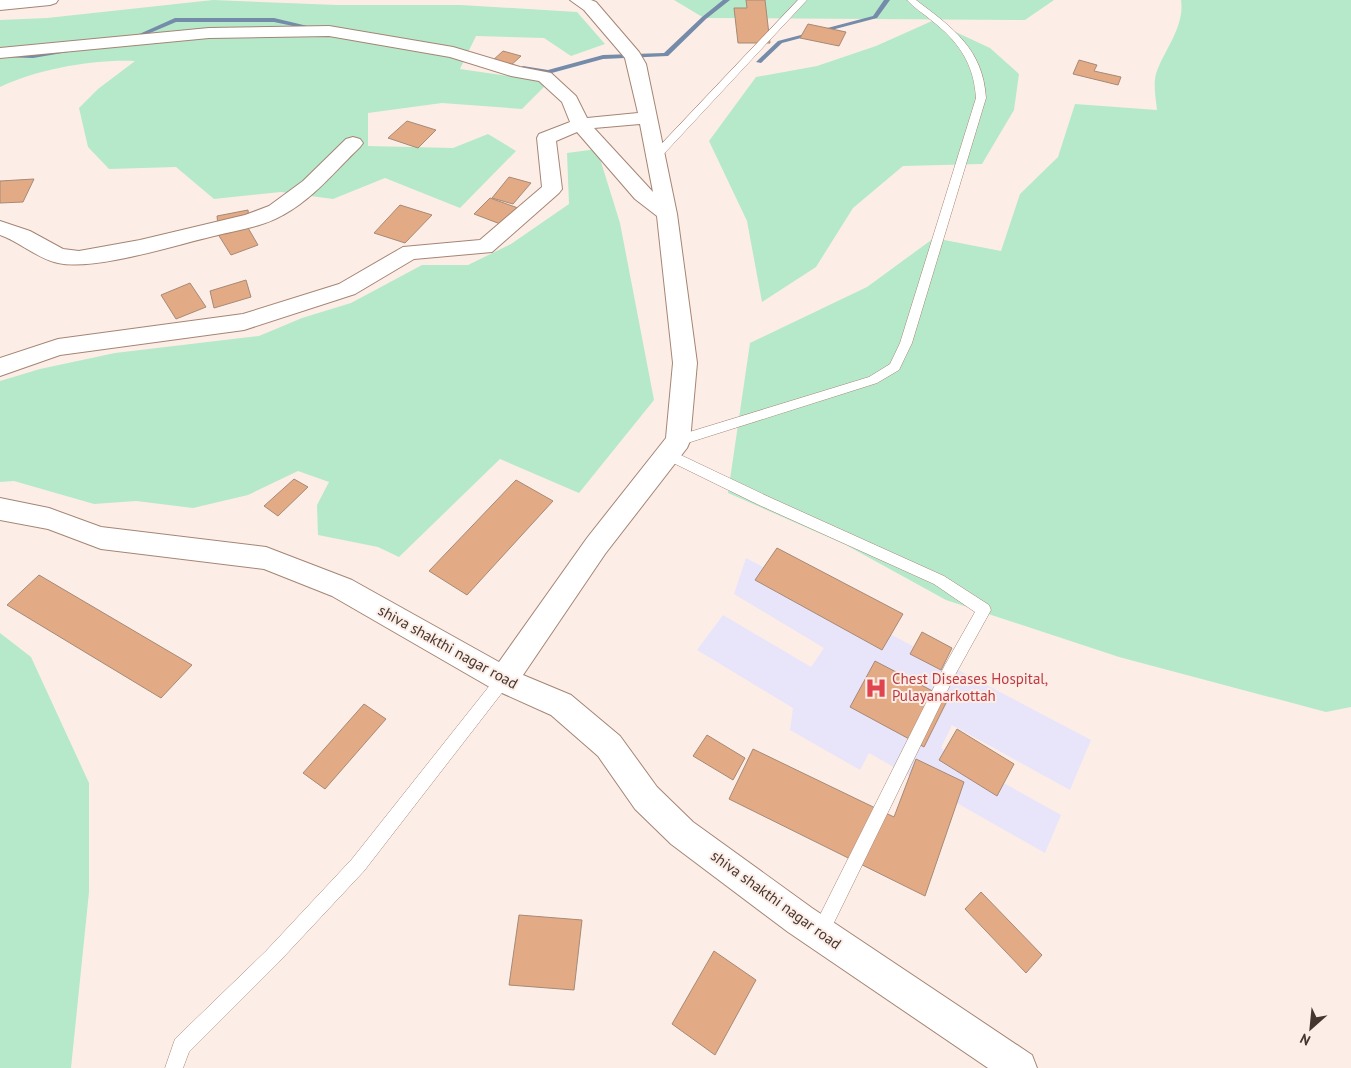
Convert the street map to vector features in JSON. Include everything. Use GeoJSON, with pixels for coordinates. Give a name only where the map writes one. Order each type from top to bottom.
{"type":"FeatureCollection","features":[{"type":"Feature","properties":{"kind":"street"},"geometry":{"type":"LineString","coordinates":[[0,5],[50,0]]}},
{"type":"Feature","properties":{"kind":"street"},"geometry":{"type":"LineString","coordinates":[[503,680],[596,546],[673,447],[684,363],[667,214],[637,64],[633,56],[590,6],[578,0]]}},
{"type":"Feature","properties":{"kind":"street"},"geometry":{"type":"LineString","coordinates":[[0,53],[209,32],[329,32],[453,52],[517,72],[545,77],[570,100],[580,124],[642,194],[667,214]]}},
{"type":"Feature","properties":{"kind":"street"},"geometry":{"type":"LineString","coordinates":[[0,367],[58,347],[145,333],[244,322],[347,289],[410,252],[485,247],[552,188],[546,138],[580,124],[648,118]]}},
{"type":"Feature","properties":{"kind":"street"},"geometry":{"type":"LineString","coordinates":[[0,228],[23,236],[59,256],[79,258],[169,240],[250,220],[276,211],[310,185],[353,143]]}},
{"type":"Feature","properties":{"kind":"street","name":"shiva shakthi nagar road"},"geometry":{"type":"LineString","coordinates":[[0,509],[49,519],[101,538],[266,558],[342,588],[503,680],[561,705],[609,746],[646,798],[682,833],[820,933],[1019,1068]]}},
{"type":"Feature","properties":{"kind":"lane"},"geometry":{"type":"LineString","coordinates":[[656,156],[803,0]]}},
{"type":"Feature","properties":{"kind":"lane"},"geometry":{"type":"LineString","coordinates":[[673,447],[873,380],[895,367],[906,343],[981,98],[981,82],[977,64],[952,33],[911,0]]}},
{"type":"Feature","properties":{"kind":"lane"},"geometry":{"type":"LineString","coordinates":[[673,447],[764,501],[939,580],[984,610],[950,670],[820,933]]}},
{"type":"Feature","properties":{"kind":"lane"},"geometry":{"type":"LineString","coordinates":[[174,1068],[182,1046],[272,957],[358,865],[503,680]]}},
{"type":"Feature","properties":{"kind":"shaded area","name":"Chest Diseases Hospital, Pulayanarkottah"},"geometry":{"type":"Polygon","coordinates":[[[746,558],[1091,740],[1070,790],[952,725],[941,748],[1061,815],[1045,853],[869,753],[860,770],[790,730],[793,708],[697,650],[723,615],[811,667],[824,648],[734,594],[746,558]]]}},
{"type":"Feature","properties":{"kind":"green space"},"geometry":{"type":"Polygon","coordinates":[[[213,0],[337,5],[461,5],[577,12],[605,44],[571,56],[544,38],[476,36],[460,69],[549,82],[522,109],[442,103],[368,113],[368,146],[453,148],[488,134],[516,151],[460,208],[385,178],[333,199],[281,192],[214,199],[176,167],[109,169],[88,147],[79,108],[98,89],[135,61],[66,66],[31,75],[0,87],[0,20],[47,18],[213,0]]]}},
{"type":"Feature","properties":{"kind":"green space"},"geometry":{"type":"Polygon","coordinates":[[[674,0],[1054,0],[1025,20],[704,18],[674,0]]]}},
{"type":"Feature","properties":{"kind":"green space"},"geometry":{"type":"Polygon","coordinates":[[[1181,0],[1351,0],[1351,707],[1326,712],[1119,657],[946,600],[846,545],[728,493],[750,343],[867,287],[934,238],[1001,251],[1020,194],[1058,157],[1075,104],[1157,110],[1155,78],[1180,20],[1181,0]]]}},
{"type":"Feature","properties":{"kind":"green space"},"geometry":{"type":"Polygon","coordinates":[[[932,21],[990,48],[1019,74],[1014,110],[982,164],[903,166],[853,208],[816,267],[762,302],[747,221],[709,141],[756,77],[817,66],[876,46],[932,21]]]}},
{"type":"Feature","properties":{"kind":"green space"},"geometry":{"type":"Polygon","coordinates":[[[597,149],[620,223],[654,400],[579,493],[500,459],[399,557],[378,547],[318,535],[317,505],[329,482],[298,471],[248,495],[193,508],[136,501],[94,504],[14,481],[0,482],[0,381],[40,369],[115,353],[259,336],[302,318],[351,303],[422,265],[468,265],[511,244],[569,204],[567,153],[597,149]]]}},
{"type":"Feature","properties":{"kind":"green space"},"geometry":{"type":"Polygon","coordinates":[[[0,633],[31,657],[89,783],[89,892],[71,1068],[0,1068],[0,633]]]}},
{"type":"Feature","properties":{"kind":"building"},"geometry":{"type":"Polygon","coordinates":[[[746,0],[765,0],[770,43],[738,43],[734,8],[747,8],[746,0]]]}},
{"type":"Feature","properties":{"kind":"building"},"geometry":{"type":"Polygon","coordinates":[[[808,24],[846,32],[839,46],[800,38],[808,24]]]}},
{"type":"Feature","properties":{"kind":"building"},"geometry":{"type":"Polygon","coordinates":[[[503,51],[521,56],[509,67],[491,62],[503,51]]]}},
{"type":"Feature","properties":{"kind":"building"},"geometry":{"type":"Polygon","coordinates":[[[1079,60],[1097,65],[1094,71],[1121,77],[1118,85],[1073,74],[1079,60]]]}},
{"type":"Feature","properties":{"kind":"building"},"geometry":{"type":"Polygon","coordinates":[[[407,121],[436,130],[418,148],[388,138],[407,121]]]}},
{"type":"Feature","properties":{"kind":"building"},"geometry":{"type":"Polygon","coordinates":[[[509,177],[531,183],[513,204],[492,198],[509,177]]]}},
{"type":"Feature","properties":{"kind":"building"},"geometry":{"type":"Polygon","coordinates":[[[34,179],[23,202],[0,203],[0,181],[34,179]]]}},
{"type":"Feature","properties":{"kind":"building"},"geometry":{"type":"Polygon","coordinates":[[[490,198],[518,208],[503,225],[474,214],[490,198]]]}},
{"type":"Feature","properties":{"kind":"building"},"geometry":{"type":"Polygon","coordinates":[[[400,205],[432,215],[405,243],[374,233],[400,205]]]}},
{"type":"Feature","properties":{"kind":"building"},"geometry":{"type":"Polygon","coordinates":[[[248,210],[249,220],[218,226],[217,216],[248,210]]]}},
{"type":"Feature","properties":{"kind":"building"},"geometry":{"type":"Polygon","coordinates":[[[244,221],[258,245],[231,255],[216,231],[244,221]]]}},
{"type":"Feature","properties":{"kind":"building"},"geometry":{"type":"Polygon","coordinates":[[[246,280],[251,297],[214,308],[210,291],[246,280]]]}},
{"type":"Feature","properties":{"kind":"building"},"geometry":{"type":"Polygon","coordinates":[[[190,283],[206,307],[176,319],[161,295],[190,283]]]}},
{"type":"Feature","properties":{"kind":"building"},"geometry":{"type":"Polygon","coordinates":[[[294,479],[308,487],[278,516],[264,506],[294,479]]]}},
{"type":"Feature","properties":{"kind":"building"},"geometry":{"type":"Polygon","coordinates":[[[516,480],[553,501],[467,595],[429,571],[516,480]]]}},
{"type":"Feature","properties":{"kind":"building"},"geometry":{"type":"Polygon","coordinates":[[[777,548],[903,614],[882,650],[755,580],[777,548]]]}},
{"type":"Feature","properties":{"kind":"building"},"geometry":{"type":"Polygon","coordinates":[[[39,575],[192,665],[161,698],[7,605],[39,575]]]}},
{"type":"Feature","properties":{"kind":"building"},"geometry":{"type":"Polygon","coordinates":[[[922,632],[952,648],[941,670],[910,654],[922,632]]]}},
{"type":"Feature","properties":{"kind":"building"},"geometry":{"type":"Polygon","coordinates":[[[875,661],[948,699],[924,747],[850,707],[875,661]]]}},
{"type":"Feature","properties":{"kind":"building"},"geometry":{"type":"Polygon","coordinates":[[[364,704],[386,719],[325,789],[303,773],[364,704]]]}},
{"type":"Feature","properties":{"kind":"building"},"geometry":{"type":"Polygon","coordinates":[[[957,729],[1014,764],[997,796],[939,760],[957,729]]]}},
{"type":"Feature","properties":{"kind":"building"},"geometry":{"type":"Polygon","coordinates":[[[707,735],[745,758],[733,780],[693,756],[707,735]]]}},
{"type":"Feature","properties":{"kind":"building"},"geometry":{"type":"Polygon","coordinates":[[[753,749],[894,817],[916,759],[964,782],[925,896],[729,799],[753,749]]]}},
{"type":"Feature","properties":{"kind":"building"},"geometry":{"type":"Polygon","coordinates":[[[981,892],[1042,955],[1026,973],[965,909],[981,892]]]}},
{"type":"Feature","properties":{"kind":"building"},"geometry":{"type":"Polygon","coordinates":[[[519,915],[582,920],[574,990],[509,985],[519,915]]]}},
{"type":"Feature","properties":{"kind":"building"},"geometry":{"type":"Polygon","coordinates":[[[714,951],[756,980],[715,1055],[672,1024],[714,951]]]}},
{"type":"Feature","properties":{"kind":"waterway"},"geometry":{"type":"LineString","coordinates":[[523,68],[548,72],[603,57],[666,55],[704,18],[727,0]]}},
{"type":"Feature","properties":{"kind":"waterway"},"geometry":{"type":"LineString","coordinates":[[759,62],[780,42],[875,17],[887,0]]}},
{"type":"Feature","properties":{"kind":"waterway"},"geometry":{"type":"LineString","coordinates":[[129,40],[175,20],[274,20],[317,29]]}},
{"type":"Feature","properties":{"kind":"waterway"},"geometry":{"type":"LineString","coordinates":[[0,55],[33,56],[66,51]]}},
{"type":"Feature","properties":{"kind":"place","name":"Chest Diseases Hospital, Pulayanarkottah"},"geometry":{"type":"Point","coordinates":[876,688]}}]}
